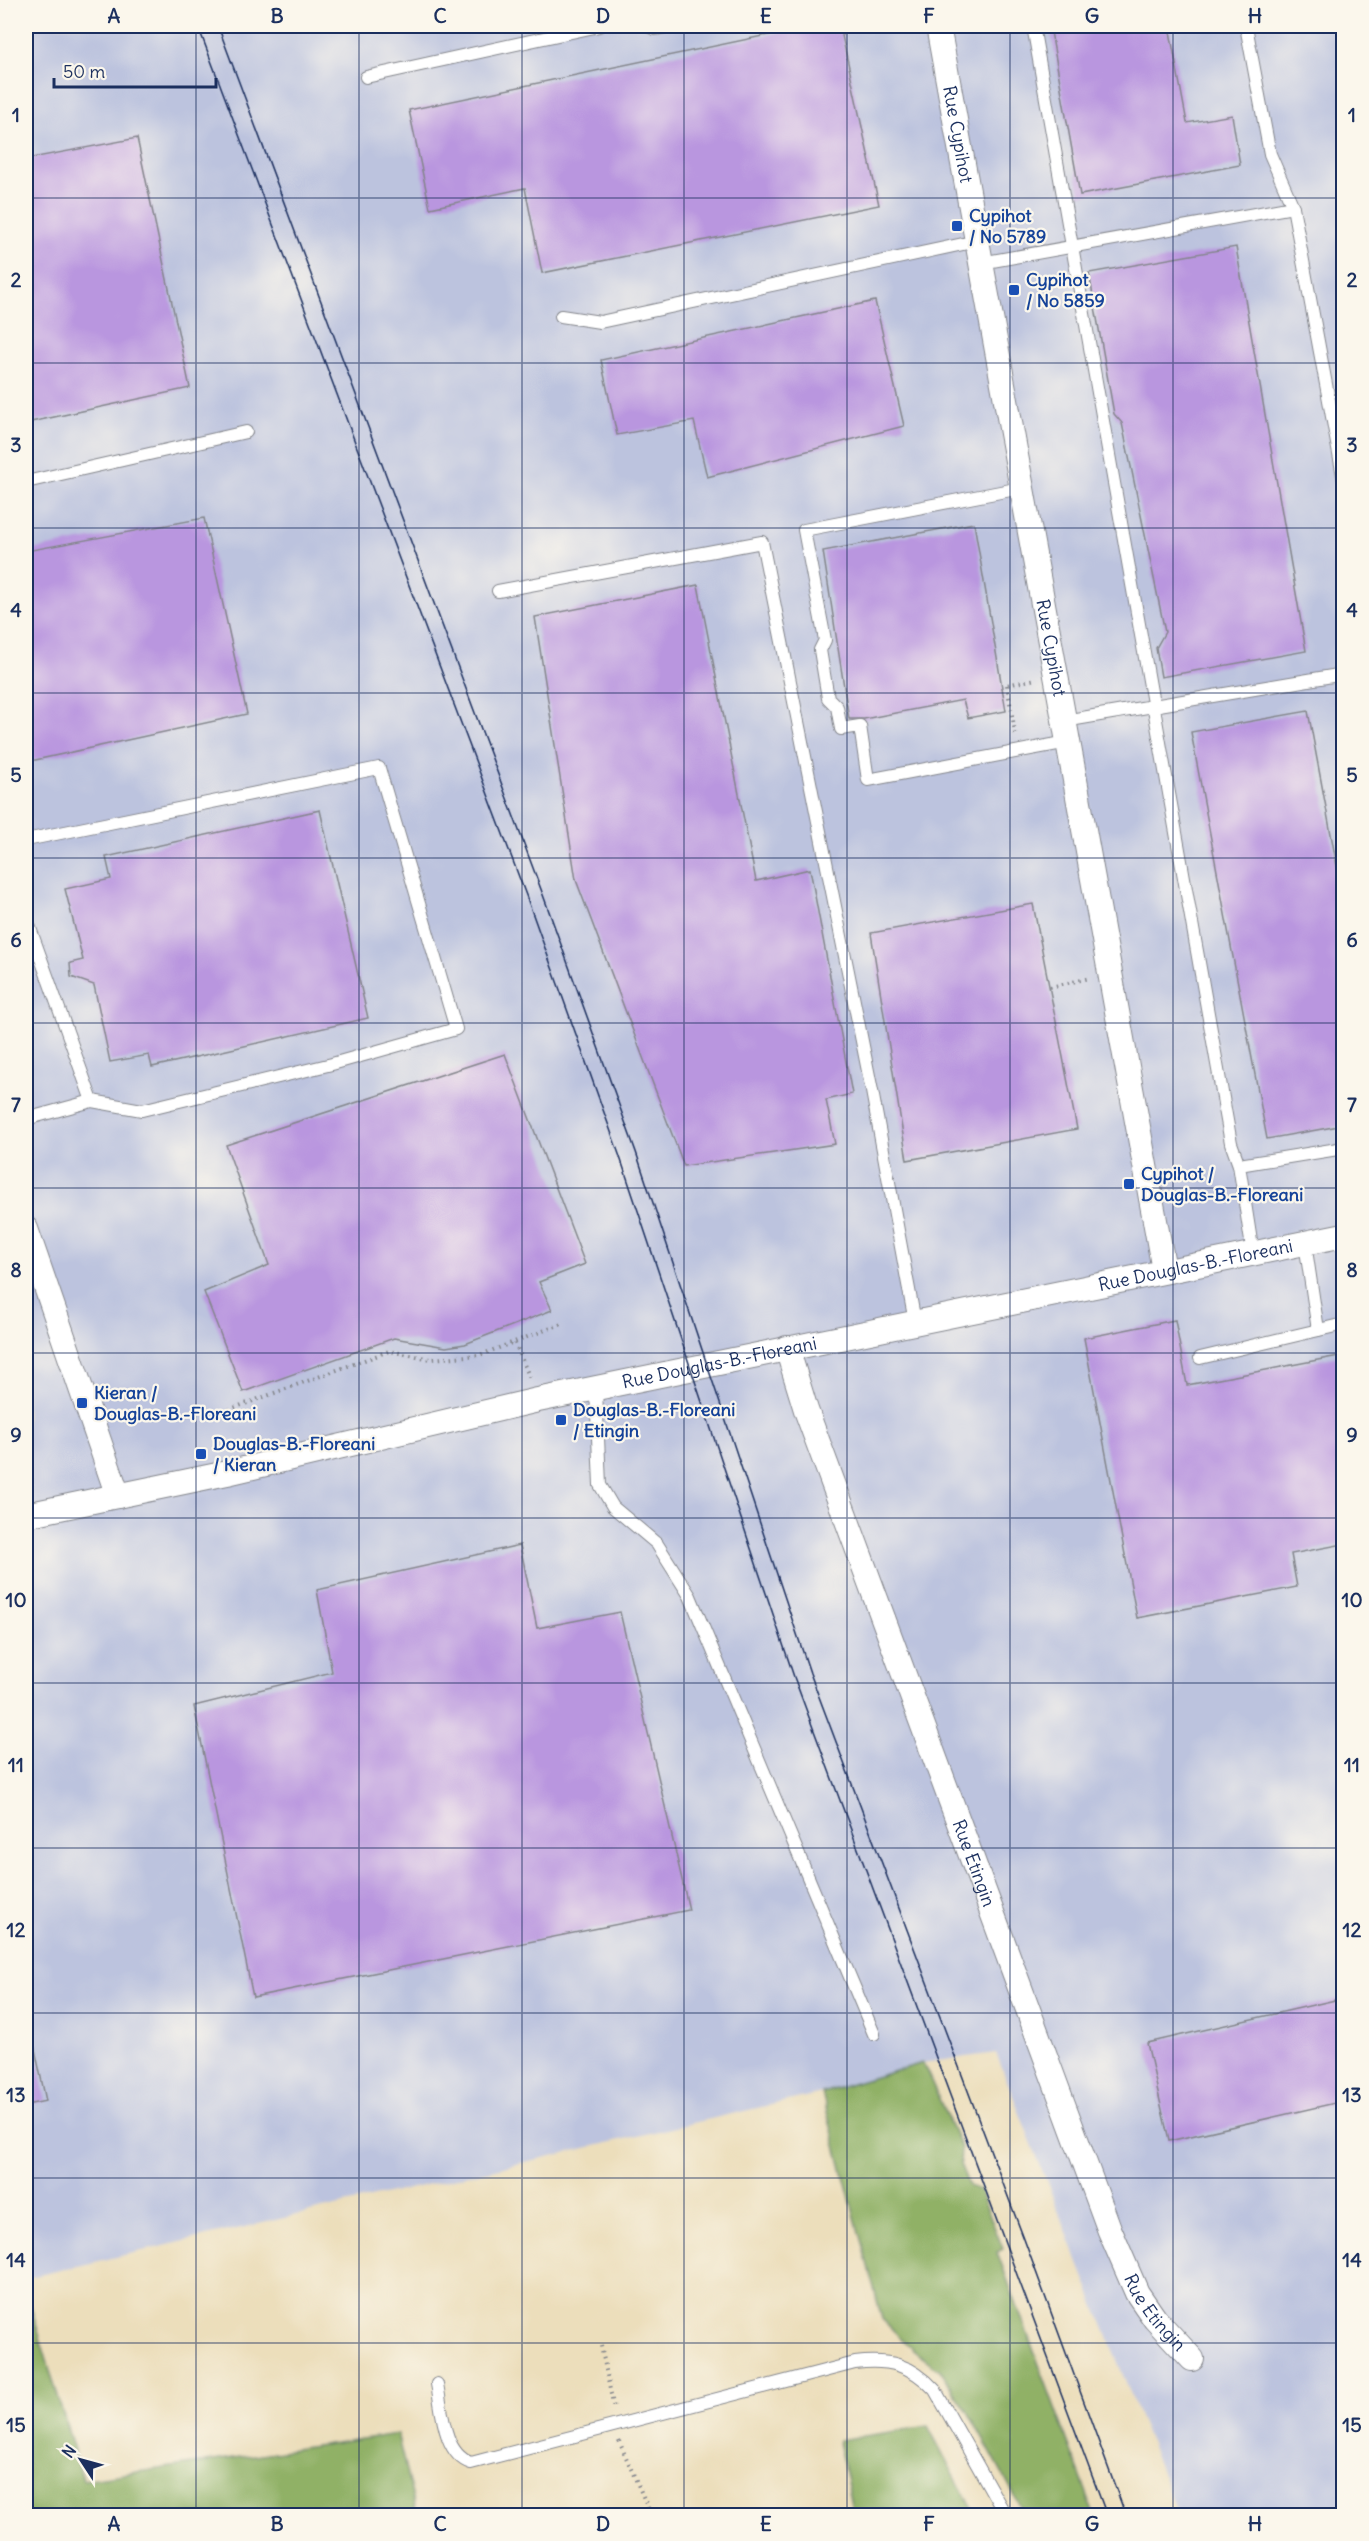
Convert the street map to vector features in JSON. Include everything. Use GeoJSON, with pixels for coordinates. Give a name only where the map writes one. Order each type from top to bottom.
{"type":"FeatureCollection","features":[{"type":"Feature","properties":{"kind":"street","name":"Rue Cypihot"},"geometry":{"type":"LineString","coordinates":[[938,26],[1164,1270]]}},
{"type":"Feature","properties":{"kind":"street"},"geometry":{"type":"LineString","coordinates":[[26,1229],[118,1496]]}},
{"type":"Feature","properties":{"kind":"street","name":"Rue Douglas-B.-Floreani"},"geometry":{"type":"LineString","coordinates":[[26,1515],[538,1400],[1164,1270],[1344,1235]]}},
{"type":"Feature","properties":{"kind":"street","name":"Rue Etingin"},"geometry":{"type":"LineString","coordinates":[[787,1348],[806,1410],[1110,2231],[1137,2293],[1155,2319],[1192,2359]]}},
{"type":"Feature","properties":{"kind":"lane"},"geometry":{"type":"LineString","coordinates":[[366,77],[598,26]]}},
{"type":"Feature","properties":{"kind":"lane"},"geometry":{"type":"LineString","coordinates":[[648,26],[655,29],[671,26]]}},
{"type":"Feature","properties":{"kind":"lane"},"geometry":{"type":"LineString","coordinates":[[1033,26],[1074,245],[1231,1143],[1239,1165],[1253,1254]]}},
{"type":"Feature","properties":{"kind":"lane"},"geometry":{"type":"LineString","coordinates":[[1246,26],[1270,154],[1293,207],[1344,481]]}},
{"type":"Feature","properties":{"kind":"lane"},"geometry":{"type":"LineString","coordinates":[[561,316],[600,322],[979,252],[1074,245],[1293,207]]}},
{"type":"Feature","properties":{"kind":"lane"},"geometry":{"type":"LineString","coordinates":[[26,482],[246,432]]}},
{"type":"Feature","properties":{"kind":"lane"},"geometry":{"type":"LineString","coordinates":[[1021,488],[804,530],[825,640],[820,650],[828,698],[837,707],[841,729],[860,726],[868,780],[1066,731],[1155,705],[1344,674]]}},
{"type":"Feature","properties":{"kind":"lane"},"geometry":{"type":"LineString","coordinates":[[498,591],[762,542],[872,1091],[915,1322]]}},
{"type":"Feature","properties":{"kind":"lane"},"geometry":{"type":"LineString","coordinates":[[26,840],[379,768],[456,1029],[332,1064],[142,1110],[92,1101],[26,1119]]}},
{"type":"Feature","properties":{"kind":"lane"},"geometry":{"type":"LineString","coordinates":[[26,917],[92,1101]]}},
{"type":"Feature","properties":{"kind":"lane"},"geometry":{"type":"LineString","coordinates":[[1239,1165],[1344,1148]]}},
{"type":"Feature","properties":{"kind":"lane"},"geometry":{"type":"LineString","coordinates":[[1305,1243],[1318,1330]]}},
{"type":"Feature","properties":{"kind":"lane"},"geometry":{"type":"LineString","coordinates":[[1200,1358],[1344,1324]]}},
{"type":"Feature","properties":{"kind":"lane"},"geometry":{"type":"LineString","coordinates":[[596,1389],[600,1485],[613,1507],[657,1544],[690,1596],[874,2034]]}},
{"type":"Feature","properties":{"kind":"lane"},"geometry":{"type":"LineString","coordinates":[[437,2384],[448,2438],[454,2452],[462,2460],[471,2463],[855,2363],[891,2362],[917,2374],[935,2390],[1006,2516]]}},
{"type":"Feature","properties":{"kind":"path"},"geometry":{"type":"LineString","coordinates":[[1002,686],[1038,679]]}},
{"type":"Feature","properties":{"kind":"path"},"geometry":{"type":"LineString","coordinates":[[1007,685],[1016,737]]}},
{"type":"Feature","properties":{"kind":"path"},"geometry":{"type":"LineString","coordinates":[[1050,987],[1092,978]]}},
{"type":"Feature","properties":{"kind":"path"},"geometry":{"type":"LineString","coordinates":[[212,1416],[389,1351],[431,1359],[480,1355],[564,1323]]}},
{"type":"Feature","properties":{"kind":"path"},"geometry":{"type":"LineString","coordinates":[[515,1343],[538,1400]]}},
{"type":"Feature","properties":{"kind":"path"},"geometry":{"type":"LineString","coordinates":[[601,2346],[614,2413]]}},
{"type":"Feature","properties":{"kind":"path"},"geometry":{"type":"LineString","coordinates":[[619,2440],[648,2508],[649,2516]]}},
{"type":"Feature","properties":{"kind":"shaded area"},"geometry":{"type":"Polygon","coordinates":[[[26,26],[1343,26],[1343,2515],[1178,2515],[996,2053],[922,2063],[822,2093],[26,2278],[26,26]]]}},
{"type":"Feature","properties":{"kind":"green space"},"geometry":{"type":"Polygon","coordinates":[[[923,2063],[961,2148],[960,2164],[969,2186],[980,2191],[1003,2249],[997,2252],[1095,2515],[1025,2515],[967,2410],[940,2370],[914,2351],[882,2319],[822,2093],[923,2063]]]}},
{"type":"Feature","properties":{"kind":"green space"},"geometry":{"type":"Polygon","coordinates":[[[26,2291],[83,2480],[397,2434],[417,2515],[26,2515],[26,2291]]]}},
{"type":"Feature","properties":{"kind":"green space"},"geometry":{"type":"Polygon","coordinates":[[[928,2426],[975,2515],[854,2515],[838,2440],[928,2426]]]}},
{"type":"Feature","properties":{"kind":"building"},"geometry":{"type":"Polygon","coordinates":[[[811,26],[840,26],[879,205],[542,273],[525,188],[430,208],[409,110],[811,26]]]}},
{"type":"Feature","properties":{"kind":"building"},"geometry":{"type":"Polygon","coordinates":[[[1050,26],[1169,26],[1187,123],[1232,115],[1240,165],[1080,195],[1050,26]]]}},
{"type":"Feature","properties":{"kind":"building"},"geometry":{"type":"Polygon","coordinates":[[[137,138],[190,388],[26,423],[26,159],[137,138]]]}},
{"type":"Feature","properties":{"kind":"building"},"geometry":{"type":"Polygon","coordinates":[[[1236,247],[1306,651],[1161,677],[1156,648],[1165,632],[1122,423],[1114,414],[1089,273],[1236,247]]]}},
{"type":"Feature","properties":{"kind":"building"},"geometry":{"type":"Polygon","coordinates":[[[875,301],[904,426],[707,477],[694,421],[617,435],[601,360],[875,301]]]}},
{"type":"Feature","properties":{"kind":"building"},"geometry":{"type":"Polygon","coordinates":[[[204,518],[247,714],[26,762],[26,551],[204,518]]]}},
{"type":"Feature","properties":{"kind":"building"},"geometry":{"type":"Polygon","coordinates":[[[974,523],[1006,711],[968,718],[963,700],[864,719],[849,719],[823,551],[974,523]]]}},
{"type":"Feature","properties":{"kind":"building"},"geometry":{"type":"Polygon","coordinates":[[[698,585],[756,881],[810,869],[852,1094],[826,1100],[835,1144],[684,1166],[576,880],[535,617],[698,585]]]}},
{"type":"Feature","properties":{"kind":"building"},"geometry":{"type":"Polygon","coordinates":[[[1308,711],[1344,904],[1344,1125],[1267,1139],[1191,732],[1308,711]]]}},
{"type":"Feature","properties":{"kind":"building"},"geometry":{"type":"Polygon","coordinates":[[[320,810],[368,1018],[152,1067],[149,1055],[110,1062],[94,985],[71,977],[70,963],[83,960],[65,889],[111,879],[106,857],[320,810]]]}},
{"type":"Feature","properties":{"kind":"building"},"geometry":{"type":"Polygon","coordinates":[[[1033,904],[1077,1129],[907,1160],[871,933],[1033,904]]]}},
{"type":"Feature","properties":{"kind":"building"},"geometry":{"type":"Polygon","coordinates":[[[505,1054],[585,1264],[539,1282],[552,1310],[465,1344],[446,1347],[394,1338],[243,1392],[204,1292],[269,1265],[226,1145],[505,1054]]]}},
{"type":"Feature","properties":{"kind":"building"},"geometry":{"type":"Polygon","coordinates":[[[1175,1320],[1187,1385],[1344,1355],[1344,1544],[1291,1554],[1297,1587],[1137,1618],[1084,1338],[1175,1320]]]}},
{"type":"Feature","properties":{"kind":"building"},"geometry":{"type":"Polygon","coordinates":[[[520,1545],[537,1628],[620,1612],[689,1910],[253,1997],[194,1706],[332,1672],[317,1590],[520,1545]]]}},
{"type":"Feature","properties":{"kind":"building"},"geometry":{"type":"Polygon","coordinates":[[[1344,1998],[1344,2101],[1169,2141],[1147,2043],[1344,1998]]]}},
{"type":"Feature","properties":{"kind":"building"},"geometry":{"type":"Polygon","coordinates":[[[33,2040],[46,2101],[26,2105],[26,2041],[33,2040]]]}},
{"type":"Feature","properties":{"kind":"tram line"},"geometry":{"type":"LineString","coordinates":[[198,26],[527,898],[620,1157],[794,1677],[1107,2516]]}},
{"type":"Feature","properties":{"kind":"tram line"},"geometry":{"type":"LineString","coordinates":[[218,26],[542,892],[636,1152],[810,1673],[1126,2516]]}},
{"type":"Feature","properties":{"kind":"place","name":"Cypihot / No 5789"},"geometry":{"type":"Point","coordinates":[957,226]}},
{"type":"Feature","properties":{"kind":"place","name":"Cypihot / No 5859"},"geometry":{"type":"Point","coordinates":[1014,290]}},
{"type":"Feature","properties":{"kind":"place","name":"Cypihot / Douglas-B.-Floreani"},"geometry":{"type":"Point","coordinates":[1129,1184]}},
{"type":"Feature","properties":{"kind":"place","name":"Kieran / Douglas-B.-Floreani"},"geometry":{"type":"Point","coordinates":[82,1403]}},
{"type":"Feature","properties":{"kind":"place","name":"Douglas-B.-Floreani / Etingin"},"geometry":{"type":"Point","coordinates":[561,1420]}},
{"type":"Feature","properties":{"kind":"place","name":"Douglas-B.-Floreani / Kieran"},"geometry":{"type":"Point","coordinates":[201,1454]}}]}
